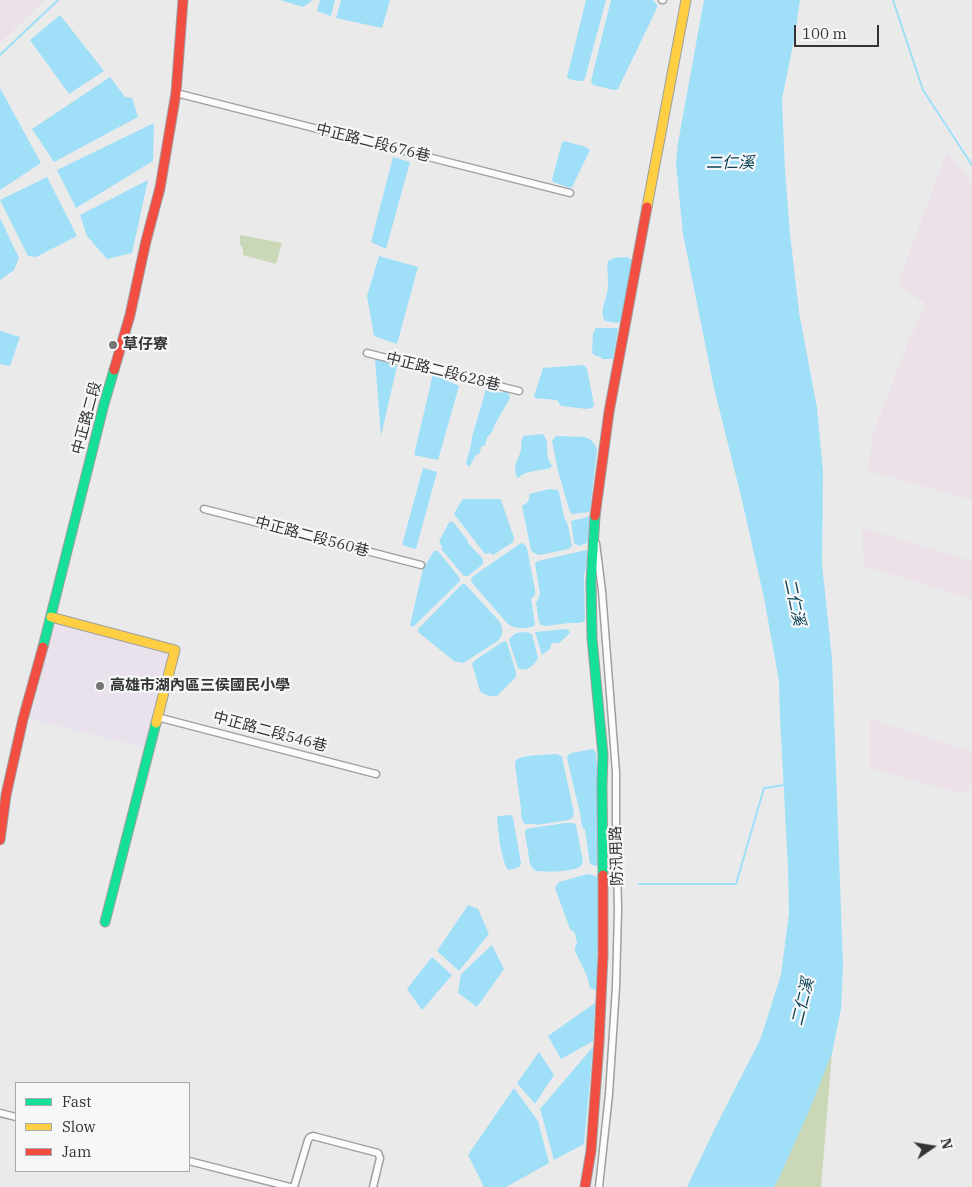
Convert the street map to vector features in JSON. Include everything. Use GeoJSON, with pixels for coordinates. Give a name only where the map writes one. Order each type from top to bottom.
{"type":"FeatureCollection","features":[{"type":"Feature","properties":{"kind":"street","name":"中正路二段"},"geometry":{"type":"LineString","coordinates":[[0,840],[6,794],[23,719],[51,617],[104,404],[130,315],[160,188],[176,93],[183,0]]}},
{"type":"Feature","properties":{"kind":"street"},"geometry":{"type":"LineString","coordinates":[[586,1187],[591,1151],[599,1042],[603,946],[602,785],[604,755],[592,628],[591,583],[594,525],[610,412],[686,0]]}},
{"type":"Feature","properties":{"kind":"street","name":"中正路二段676巷"},"geometry":{"type":"LineString","coordinates":[[176,93],[570,193]]}},
{"type":"Feature","properties":{"kind":"street","name":"中正路二段628巷"},"geometry":{"type":"LineString","coordinates":[[367,353],[519,391]]}},
{"type":"Feature","properties":{"kind":"street","name":"中正路二段560巷"},"geometry":{"type":"LineString","coordinates":[[204,509],[421,566]]}},
{"type":"Feature","properties":{"kind":"street","name":"防汛用路"},"geometry":{"type":"LineString","coordinates":[[594,525],[602,591],[616,772],[618,909],[609,1094],[599,1187]]}},
{"type":"Feature","properties":{"kind":"street"},"geometry":{"type":"LineString","coordinates":[[51,617],[175,650],[105,922]]}},
{"type":"Feature","properties":{"kind":"street","name":"中正路二段546巷"},"geometry":{"type":"LineString","coordinates":[[157,717],[376,774]]}},
{"type":"Feature","properties":{"kind":"street"},"geometry":{"type":"LineString","coordinates":[[0,1112],[15,1117]]}},
{"type":"Feature","properties":{"kind":"street"},"geometry":{"type":"LineString","coordinates":[[190,1161],[292,1187],[308,1140],[313,1136],[380,1155],[373,1187]]}},
{"type":"Feature","properties":{"kind":"shaded area"},"geometry":{"type":"Polygon","coordinates":[[[0,0],[45,0],[0,43],[0,0]]]}},
{"type":"Feature","properties":{"kind":"shaded area"},"geometry":{"type":"Polygon","coordinates":[[[947,151],[972,184],[972,500],[868,471],[873,433],[908,343],[926,304],[898,284],[947,151]]]}},
{"type":"Feature","properties":{"kind":"shaded area"},"geometry":{"type":"Polygon","coordinates":[[[862,528],[972,561],[972,599],[864,566],[862,528]]]}},
{"type":"Feature","properties":{"kind":"shaded area","name":"高雄市湖內區三侯國民小學"},"geometry":{"type":"Polygon","coordinates":[[[55,623],[171,653],[145,748],[30,719],[55,623]]]}},
{"type":"Feature","properties":{"kind":"shaded area"},"geometry":{"type":"Polygon","coordinates":[[[870,719],[972,752],[972,784],[962,794],[870,768],[870,719]]]}},
{"type":"Feature","properties":{"kind":"green space"},"geometry":{"type":"Polygon","coordinates":[[[240,235],[282,243],[276,264],[243,255],[240,235]]]}},
{"type":"Feature","properties":{"kind":"green space"},"geometry":{"type":"Polygon","coordinates":[[[832,1053],[821,1187],[774,1187],[779,1178],[832,1053]]]}},
{"type":"Feature","properties":{"kind":"water"},"geometry":{"type":"Polygon","coordinates":[[[280,0],[313,0],[303,7],[280,0]]]}},
{"type":"Feature","properties":{"kind":"water"},"geometry":{"type":"Polygon","coordinates":[[[320,0],[335,0],[331,16],[317,11],[320,0]]]}},
{"type":"Feature","properties":{"kind":"water"},"geometry":{"type":"Polygon","coordinates":[[[341,0],[390,0],[382,28],[336,18],[341,0]]]}},
{"type":"Feature","properties":{"kind":"water"},"geometry":{"type":"Polygon","coordinates":[[[586,0],[606,0],[585,78],[583,81],[577,81],[567,77],[586,0]]]}},
{"type":"Feature","properties":{"kind":"water"},"geometry":{"type":"Polygon","coordinates":[[[611,0],[653,0],[657,5],[618,89],[614,90],[593,85],[591,81],[611,0]]]}},
{"type":"Feature","properties":{"kind":"water","name":"二仁溪"},"geometry":{"type":"Polygon","coordinates":[[[704,0],[800,0],[782,99],[785,170],[799,312],[817,408],[823,472],[822,564],[832,659],[843,967],[841,1009],[832,1053],[809,1111],[774,1187],[687,1187],[760,1040],[781,975],[789,913],[779,681],[764,598],[714,388],[683,234],[676,164],[678,143],[704,0]]]}},
{"type":"Feature","properties":{"kind":"water"},"geometry":{"type":"Polygon","coordinates":[[[60,15],[104,71],[69,94],[30,40],[60,15]]]}},
{"type":"Feature","properties":{"kind":"water"},"geometry":{"type":"Polygon","coordinates":[[[110,77],[125,97],[132,98],[138,117],[54,162],[32,129],[110,77]]]}},
{"type":"Feature","properties":{"kind":"water"},"geometry":{"type":"Polygon","coordinates":[[[0,88],[41,163],[0,190],[0,88]]]}},
{"type":"Feature","properties":{"kind":"water"},"geometry":{"type":"Polygon","coordinates":[[[154,123],[153,161],[76,208],[57,170],[154,123]]]}},
{"type":"Feature","properties":{"kind":"water"},"geometry":{"type":"Polygon","coordinates":[[[562,142],[586,147],[590,150],[570,188],[552,180],[562,142]]]}},
{"type":"Feature","properties":{"kind":"water"},"geometry":{"type":"Polygon","coordinates":[[[393,157],[410,162],[386,249],[371,242],[393,157]]]}},
{"type":"Feature","properties":{"kind":"water"},"geometry":{"type":"Polygon","coordinates":[[[47,177],[77,236],[36,257],[28,256],[0,200],[47,177]]]}},
{"type":"Feature","properties":{"kind":"water"},"geometry":{"type":"Polygon","coordinates":[[[148,180],[132,253],[107,259],[87,236],[80,215],[148,180]]]}},
{"type":"Feature","properties":{"kind":"water"},"geometry":{"type":"Polygon","coordinates":[[[0,218],[19,258],[14,270],[0,280],[0,218]]]}},
{"type":"Feature","properties":{"kind":"water"},"geometry":{"type":"Polygon","coordinates":[[[379,256],[418,267],[397,344],[374,336],[367,296],[379,256]]]}},
{"type":"Feature","properties":{"kind":"water"},"geometry":{"type":"Polygon","coordinates":[[[627,257],[632,260],[632,264],[622,320],[616,323],[605,321],[602,311],[608,289],[608,261],[614,258],[627,257]]]}},
{"type":"Feature","properties":{"kind":"water"},"geometry":{"type":"Polygon","coordinates":[[[596,328],[618,329],[613,358],[602,359],[592,353],[593,333],[596,328]]]}},
{"type":"Feature","properties":{"kind":"water"},"geometry":{"type":"Polygon","coordinates":[[[0,331],[20,337],[10,366],[0,364],[0,331]]]}},
{"type":"Feature","properties":{"kind":"water"},"geometry":{"type":"Polygon","coordinates":[[[375,359],[397,366],[381,436],[375,359]]]}},
{"type":"Feature","properties":{"kind":"water"},"geometry":{"type":"Polygon","coordinates":[[[582,365],[587,369],[594,405],[592,408],[561,406],[557,400],[535,398],[543,368],[582,365]]]}},
{"type":"Feature","properties":{"kind":"water"},"geometry":{"type":"Polygon","coordinates":[[[433,374],[459,386],[438,460],[414,455],[433,374]]]}},
{"type":"Feature","properties":{"kind":"water"},"geometry":{"type":"Polygon","coordinates":[[[486,389],[501,393],[504,391],[508,392],[510,398],[487,438],[485,445],[481,447],[480,453],[476,455],[469,467],[466,463],[486,389]]]}},
{"type":"Feature","properties":{"kind":"water"},"geometry":{"type":"Polygon","coordinates":[[[543,434],[547,441],[548,459],[552,466],[525,473],[518,478],[516,466],[523,436],[543,434]]]}},
{"type":"Feature","properties":{"kind":"water"},"geometry":{"type":"Polygon","coordinates":[[[556,436],[585,437],[597,449],[589,512],[572,514],[570,512],[558,471],[552,441],[556,436]]]}},
{"type":"Feature","properties":{"kind":"water"},"geometry":{"type":"Polygon","coordinates":[[[423,468],[437,472],[416,549],[402,545],[423,468]]]}},
{"type":"Feature","properties":{"kind":"water"},"geometry":{"type":"Polygon","coordinates":[[[550,489],[558,490],[559,492],[572,546],[569,549],[539,555],[531,550],[522,506],[528,501],[529,494],[550,489]]]}},
{"type":"Feature","properties":{"kind":"water"},"geometry":{"type":"Polygon","coordinates":[[[463,499],[501,500],[514,538],[513,542],[493,555],[490,553],[485,554],[454,514],[463,499]]]}},
{"type":"Feature","properties":{"kind":"water"},"geometry":{"type":"Polygon","coordinates":[[[590,517],[590,539],[587,543],[579,546],[574,543],[571,521],[590,517]]]}},
{"type":"Feature","properties":{"kind":"water"},"geometry":{"type":"Polygon","coordinates":[[[450,521],[454,523],[468,543],[483,559],[483,564],[468,576],[464,576],[441,549],[439,541],[450,521]]]}},
{"type":"Feature","properties":{"kind":"water"},"geometry":{"type":"Polygon","coordinates":[[[521,543],[527,548],[535,590],[535,595],[531,599],[535,624],[533,627],[516,628],[507,623],[471,580],[472,577],[521,543]]]}},
{"type":"Feature","properties":{"kind":"water"},"geometry":{"type":"Polygon","coordinates":[[[586,550],[589,553],[584,576],[585,621],[541,625],[536,603],[540,594],[535,563],[586,550]]]}},
{"type":"Feature","properties":{"kind":"water"},"geometry":{"type":"Polygon","coordinates":[[[434,551],[438,551],[459,577],[460,581],[413,627],[410,625],[423,569],[434,551]]]}},
{"type":"Feature","properties":{"kind":"water"},"geometry":{"type":"Polygon","coordinates":[[[462,584],[465,584],[502,626],[501,636],[498,641],[463,663],[454,661],[418,632],[418,629],[462,584]]]}},
{"type":"Feature","properties":{"kind":"water"},"geometry":{"type":"Polygon","coordinates":[[[568,629],[570,633],[559,643],[553,643],[550,649],[542,655],[535,632],[568,629]]]}},
{"type":"Feature","properties":{"kind":"water"},"geometry":{"type":"Polygon","coordinates":[[[527,632],[532,634],[538,658],[530,668],[524,670],[518,668],[509,641],[516,633],[527,632]]]}},
{"type":"Feature","properties":{"kind":"water"},"geometry":{"type":"Polygon","coordinates":[[[505,641],[516,677],[497,696],[485,695],[480,691],[472,664],[505,641]]]}},
{"type":"Feature","properties":{"kind":"water"},"geometry":{"type":"Polygon","coordinates":[[[593,749],[596,753],[600,803],[600,864],[598,866],[590,864],[585,830],[582,827],[567,758],[571,753],[593,749]]]}},
{"type":"Feature","properties":{"kind":"water"},"geometry":{"type":"Polygon","coordinates":[[[557,754],[562,757],[574,813],[573,817],[569,820],[536,825],[525,824],[521,815],[516,760],[530,756],[557,754]]]}},
{"type":"Feature","properties":{"kind":"water"},"geometry":{"type":"Polygon","coordinates":[[[511,815],[521,863],[519,867],[509,870],[501,851],[497,818],[498,816],[511,815]]]}},
{"type":"Feature","properties":{"kind":"water"},"geometry":{"type":"Polygon","coordinates":[[[565,823],[576,825],[583,862],[581,866],[565,871],[534,870],[530,864],[526,829],[565,823]]]}},
{"type":"Feature","properties":{"kind":"water"},"geometry":{"type":"Polygon","coordinates":[[[588,874],[596,876],[598,879],[596,990],[590,988],[587,976],[575,951],[577,943],[575,933],[570,929],[555,888],[559,882],[588,874]]]}},
{"type":"Feature","properties":{"kind":"water"},"geometry":{"type":"Polygon","coordinates":[[[468,905],[478,909],[489,934],[459,971],[437,951],[468,905]]]}},
{"type":"Feature","properties":{"kind":"water"},"geometry":{"type":"Polygon","coordinates":[[[492,945],[504,969],[477,1007],[458,993],[461,974],[492,945]]]}},
{"type":"Feature","properties":{"kind":"water"},"geometry":{"type":"Polygon","coordinates":[[[432,957],[452,975],[422,1010],[407,989],[432,957]]]}},
{"type":"Feature","properties":{"kind":"water"},"geometry":{"type":"Polygon","coordinates":[[[595,1003],[593,1041],[561,1059],[548,1036],[595,1003]]]}},
{"type":"Feature","properties":{"kind":"water"},"geometry":{"type":"Polygon","coordinates":[[[593,1047],[584,1144],[554,1160],[540,1109],[593,1047]]]}},
{"type":"Feature","properties":{"kind":"water"},"geometry":{"type":"Polygon","coordinates":[[[539,1052],[554,1075],[535,1104],[517,1083],[539,1052]]]}},
{"type":"Feature","properties":{"kind":"water"},"geometry":{"type":"Polygon","coordinates":[[[514,1088],[538,1121],[549,1163],[506,1187],[484,1187],[468,1155],[514,1088]]]}},
{"type":"Feature","properties":{"kind":"waterway"},"geometry":{"type":"LineString","coordinates":[[0,55],[58,0]]}},
{"type":"Feature","properties":{"kind":"waterway"},"geometry":{"type":"LineString","coordinates":[[893,0],[923,90],[972,165]]}},
{"type":"Feature","properties":{"kind":"waterway"},"geometry":{"type":"LineString","coordinates":[[639,884],[736,884],[764,788],[785,785]]}},
{"type":"Feature","properties":{"kind":"traffic: fast"},"geometry":{"type":"LineString","coordinates":[[43,647],[114,370]]}},
{"type":"Feature","properties":{"kind":"traffic: fast"},"geometry":{"type":"LineString","coordinates":[[595,516],[591,583],[592,638],[603,755],[603,875]]}},
{"type":"Feature","properties":{"kind":"traffic: fast"},"geometry":{"type":"LineString","coordinates":[[105,922],[156,723]]}},
{"type":"Feature","properties":{"kind":"traffic: slow"},"geometry":{"type":"LineString","coordinates":[[647,207],[686,0]]}},
{"type":"Feature","properties":{"kind":"traffic: slow"},"geometry":{"type":"LineString","coordinates":[[51,617],[175,650],[156,723]]}},
{"type":"Feature","properties":{"kind":"traffic: jam"},"geometry":{"type":"LineString","coordinates":[[114,370],[130,315],[160,188],[176,93],[183,0]]}},
{"type":"Feature","properties":{"kind":"traffic: jam"},"geometry":{"type":"LineString","coordinates":[[595,516],[609,412],[647,207]]}},
{"type":"Feature","properties":{"kind":"traffic: jam"},"geometry":{"type":"LineString","coordinates":[[0,840],[6,795],[23,719],[43,647]]}},
{"type":"Feature","properties":{"kind":"traffic: jam"},"geometry":{"type":"LineString","coordinates":[[585,1187],[591,1151],[599,1042],[603,955],[603,875]]}},
{"type":"Feature","properties":{"kind":"place","name":"草仔寮"},"geometry":{"type":"Point","coordinates":[113,345]}},
{"type":"Feature","properties":{"kind":"place","name":"高雄市湖內區三侯國民小學"},"geometry":{"type":"Point","coordinates":[100,686]}}]}
